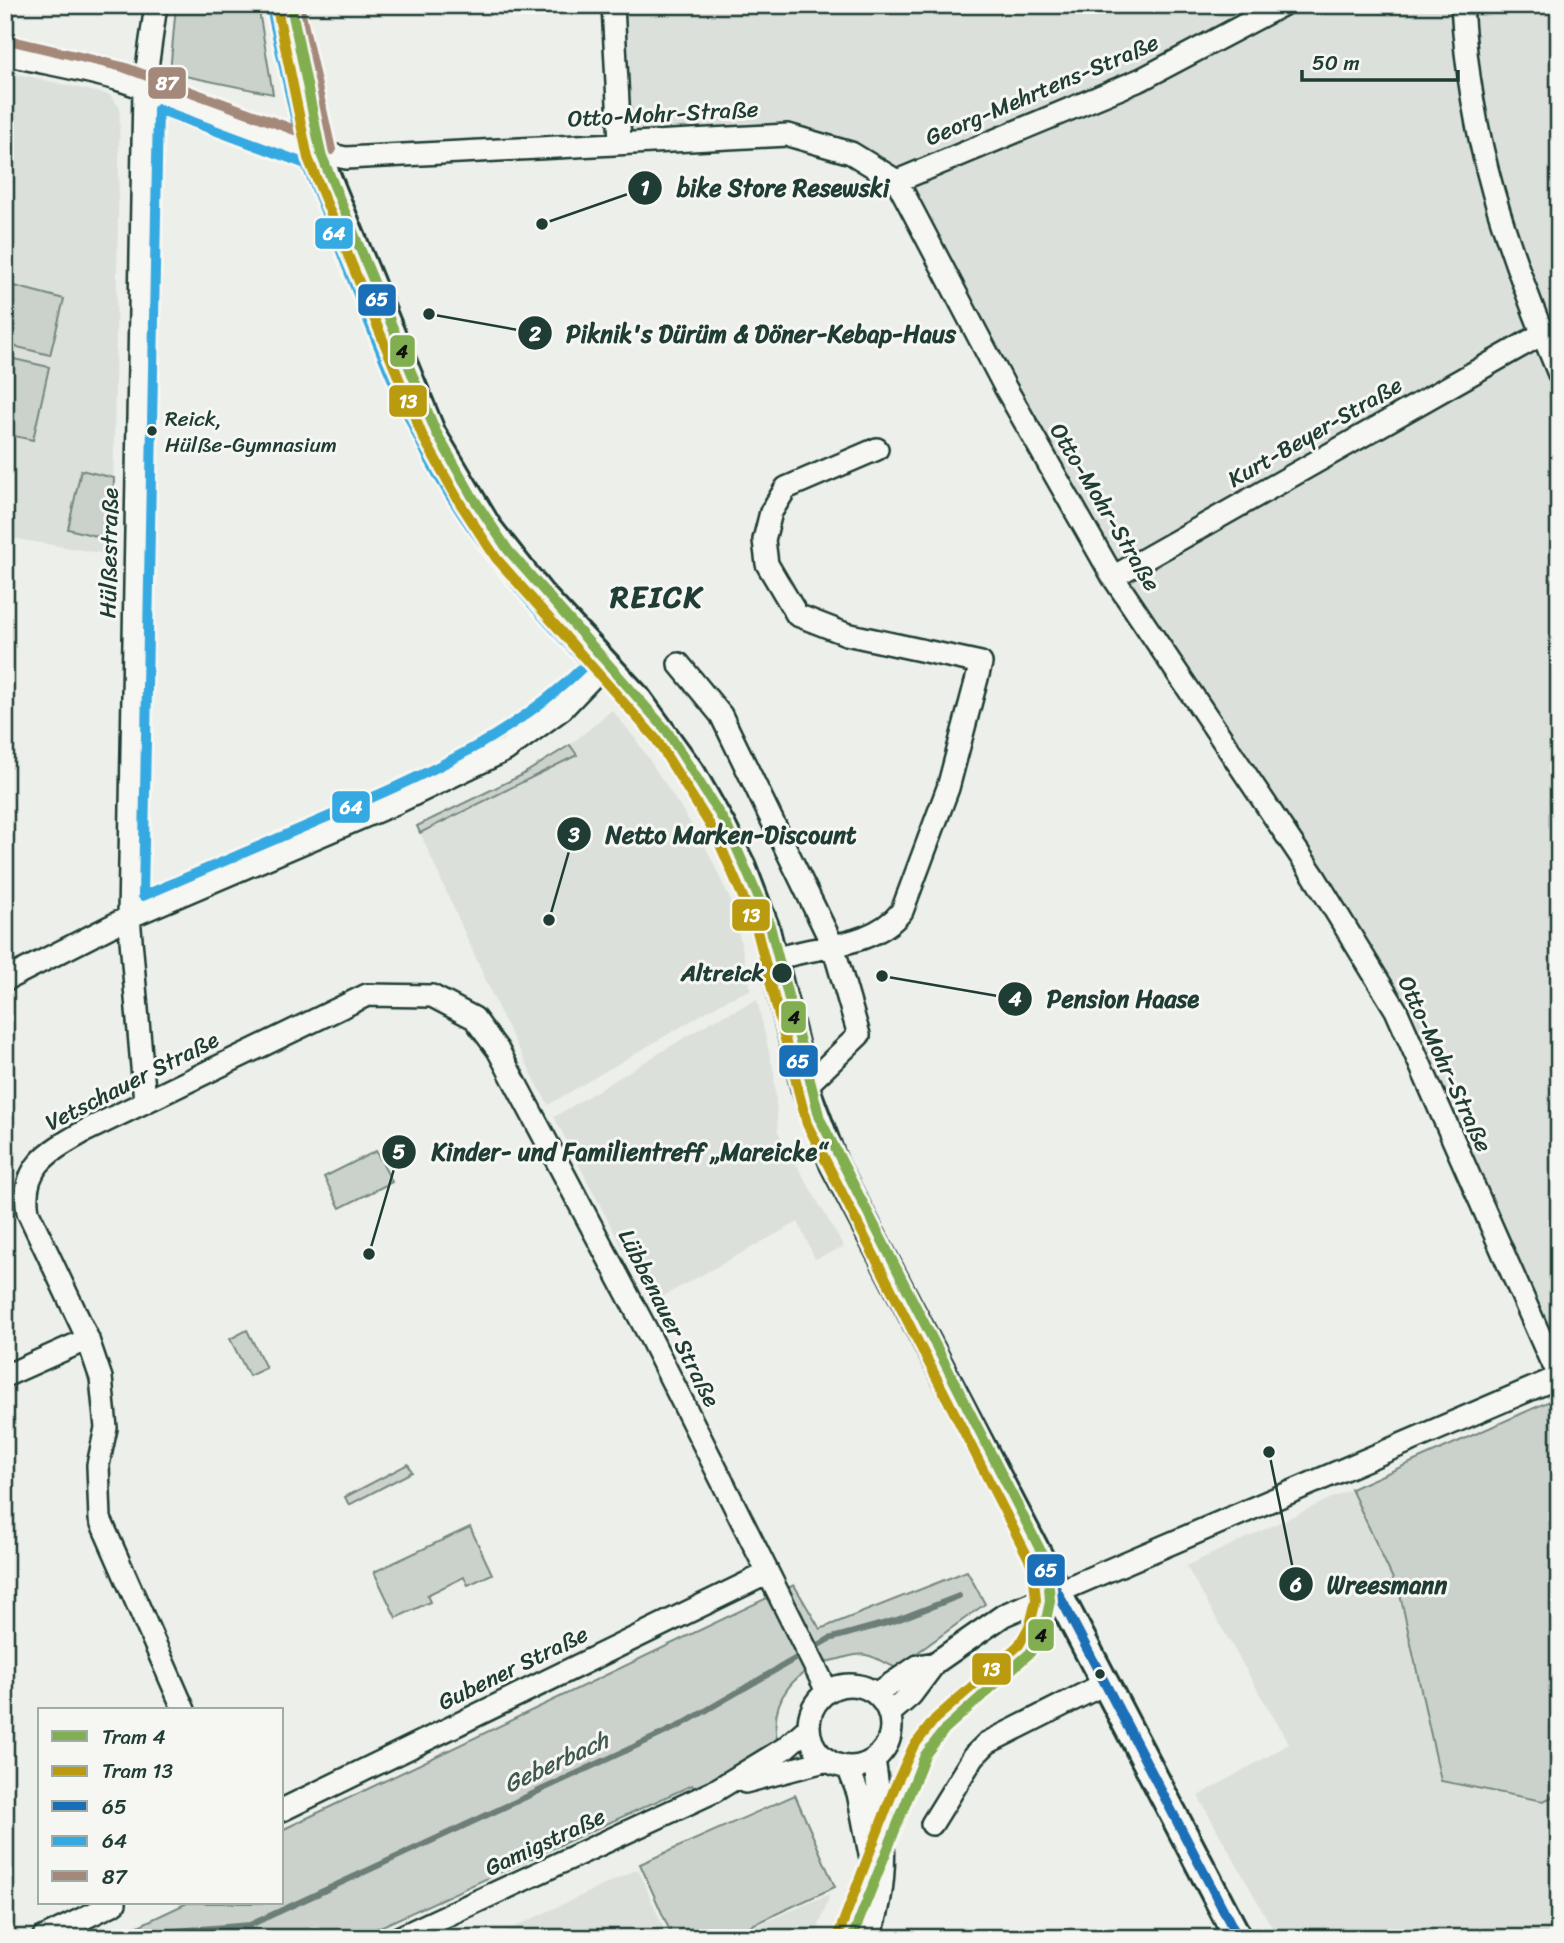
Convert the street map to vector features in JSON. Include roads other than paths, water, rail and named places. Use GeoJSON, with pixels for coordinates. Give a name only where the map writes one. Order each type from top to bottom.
{"type":"FeatureCollection","features":[{"type":"Feature","properties":{"kind":"street","name":"Hülßestraße"},"geometry":{"type":"LineString","coordinates":[[145,1101],[129,917],[144,89],[156,5]]}},
{"type":"Feature","properties":{"kind":"street"},"geometry":{"type":"LineString","coordinates":[[285,5],[317,153],[416,399],[449,467],[488,528],[551,606],[636,697],[692,774],[744,871],[775,959],[805,1087],[834,1164],[1238,1938]]}},
{"type":"Feature","properties":{"kind":"street"},"geometry":{"type":"LineString","coordinates":[[613,5],[620,142]]}},
{"type":"Feature","properties":{"kind":"street","name":"Georg-Mehrtens-Straße"},"geometry":{"type":"LineString","coordinates":[[897,181],[1142,79],[1282,5]]}},
{"type":"Feature","properties":{"kind":"street"},"geometry":{"type":"LineString","coordinates":[[1462,5],[1476,134],[1487,179],[1542,334],[1559,373]]}},
{"type":"Feature","properties":{"kind":"street","name":"Otto-Mohr-Straße"},"geometry":{"type":"LineString","coordinates":[[5,54],[118,80],[317,153],[360,158],[788,135],[851,153],[897,181],[1005,387],[1113,577],[1314,876],[1396,1010],[1550,1359],[1559,1372]]}},
{"type":"Feature","properties":{"kind":"street","name":"Kurt-Beyer-Straße"},"geometry":{"type":"LineString","coordinates":[[1113,577],[1542,334]]}},
{"type":"Feature","properties":{"kind":"street"},"geometry":{"type":"LineString","coordinates":[[775,959],[833,946],[889,927],[902,911],[948,788],[981,663],[870,641],[797,615],[767,564],[764,540],[771,512],[786,488],[877,449]]}},
{"type":"Feature","properties":{"kind":"street"},"geometry":{"type":"LineString","coordinates":[[5,981],[129,917],[396,803],[506,750],[562,709],[606,664]]}},
{"type":"Feature","properties":{"kind":"street"},"geometry":{"type":"LineString","coordinates":[[679,664],[721,715],[833,946],[859,1035],[805,1087]]}},
{"type":"Feature","properties":{"kind":"street","name":"Vetschauer Straße"},"geometry":{"type":"LineString","coordinates":[[183,1708],[100,1519],[97,1491],[106,1428],[105,1396],[88,1339],[29,1212],[26,1195],[34,1170],[45,1155],[145,1101],[367,995],[432,996]]}},
{"type":"Feature","properties":{"kind":"street","name":"Lübbenauer Straße"},"geometry":{"type":"LineString","coordinates":[[432,996],[474,1018],[498,1050],[585,1212],[827,1691]]}},
{"type":"Feature","properties":{"kind":"street"},"geometry":{"type":"LineString","coordinates":[[5,1376],[88,1339]]}},
{"type":"Feature","properties":{"kind":"street"},"geometry":{"type":"LineString","coordinates":[[889,1713],[911,1695],[935,1663],[1004,1615],[1559,1377]]}},
{"type":"Feature","properties":{"kind":"street","name":"Gubener Straße"},"geometry":{"type":"LineString","coordinates":[[284,1809],[768,1573]]}},
{"type":"Feature","properties":{"kind":"street"},"geometry":{"type":"LineString","coordinates":[[876,1694],[918,1666],[935,1663]]}},
{"type":"Feature","properties":{"kind":"street"},"geometry":{"type":"LineString","coordinates":[[932,1824],[974,1756],[987,1743],[1104,1684]]}},
{"type":"Feature","properties":{"kind":"street"},"geometry":{"type":"LineString","coordinates":[[827,1691],[852,1685],[876,1694],[889,1713],[889,1739],[874,1759],[884,1825],[882,1889],[869,1938]]}},
{"type":"Feature","properties":{"kind":"street","name":"Gamigstraße"},"geometry":{"type":"LineString","coordinates":[[410,1935],[713,1792],[785,1748],[809,1727],[813,1707],[827,1691]]}},
{"type":"Feature","properties":{"kind":"street"},"geometry":{"type":"LineString","coordinates":[[809,1727],[818,1751],[838,1763],[858,1793],[872,1854],[877,1908]]}},
{"type":"Feature","properties":{"kind":"street","name":"Gamigstraße"},"geometry":{"type":"LineString","coordinates":[[713,1792],[796,1766],[874,1759]]}},
{"type":"Feature","properties":{"kind":"street"},"geometry":{"type":"LineString","coordinates":[[43,1938],[113,1904]]}},
{"type":"Feature","properties":{"kind":"waterway","name":"Geberbach"},"geometry":{"type":"LineString","coordinates":[[161,1938],[176,1931],[250,1925],[681,1725],[829,1639],[897,1620],[959,1596]]}},
{"type":"Feature","properties":{"kind":"tram line","name":"4"},"geometry":{"type":"LineString","coordinates":[[291,5],[321,154],[436,432],[472,496],[508,550],[667,731],[727,826],[769,922],[820,1119],[1047,1563],[1050,1601],[1044,1630],[1030,1653],[945,1729],[925,1755],[852,1938]]}},
{"type":"Feature","properties":{"kind":"tram line","name":"13"},"geometry":{"type":"LineString","coordinates":[[277,8],[308,158],[423,437],[460,503],[496,558],[656,739],[715,833],[756,927],[807,1124],[1033,1567],[1036,1600],[1030,1625],[1019,1645],[935,1719],[913,1747],[894,1789],[839,1933]]}},
{"type":"Feature","properties":{"kind":"place","name":"bike Store Resewski"},"geometry":{"type":"Point","coordinates":[542,224]}},
{"type":"Feature","properties":{"kind":"place","name":"Piknik's Dürüm & Döner-Kebap-Haus"},"geometry":{"type":"Point","coordinates":[429,314]}},
{"type":"Feature","properties":{"kind":"place","name":"Reick, Hülße-Gymnasium"},"geometry":{"type":"Point","coordinates":[152,431]}},
{"type":"Feature","properties":{"kind":"place","name":"Netto Marken-Discount"},"geometry":{"type":"Point","coordinates":[549,920]}},
{"type":"Feature","properties":{"kind":"place","name":"Altreick"},"geometry":{"type":"Point","coordinates":[782,973]}},
{"type":"Feature","properties":{"kind":"place","name":"Pension Haase"},"geometry":{"type":"Point","coordinates":[882,976]}},
{"type":"Feature","properties":{"kind":"place","name":"Kinder- und Familientreff „Mareicke“"},"geometry":{"type":"Point","coordinates":[369,1254]}},
{"type":"Feature","properties":{"kind":"place","name":"Wreesmann"},"geometry":{"type":"Point","coordinates":[1269,1452]}},
{"type":"Feature","properties":{"kind":"district","name":"REICK"},"geometry":{"type":"Point","coordinates":[657,597]}}]}
